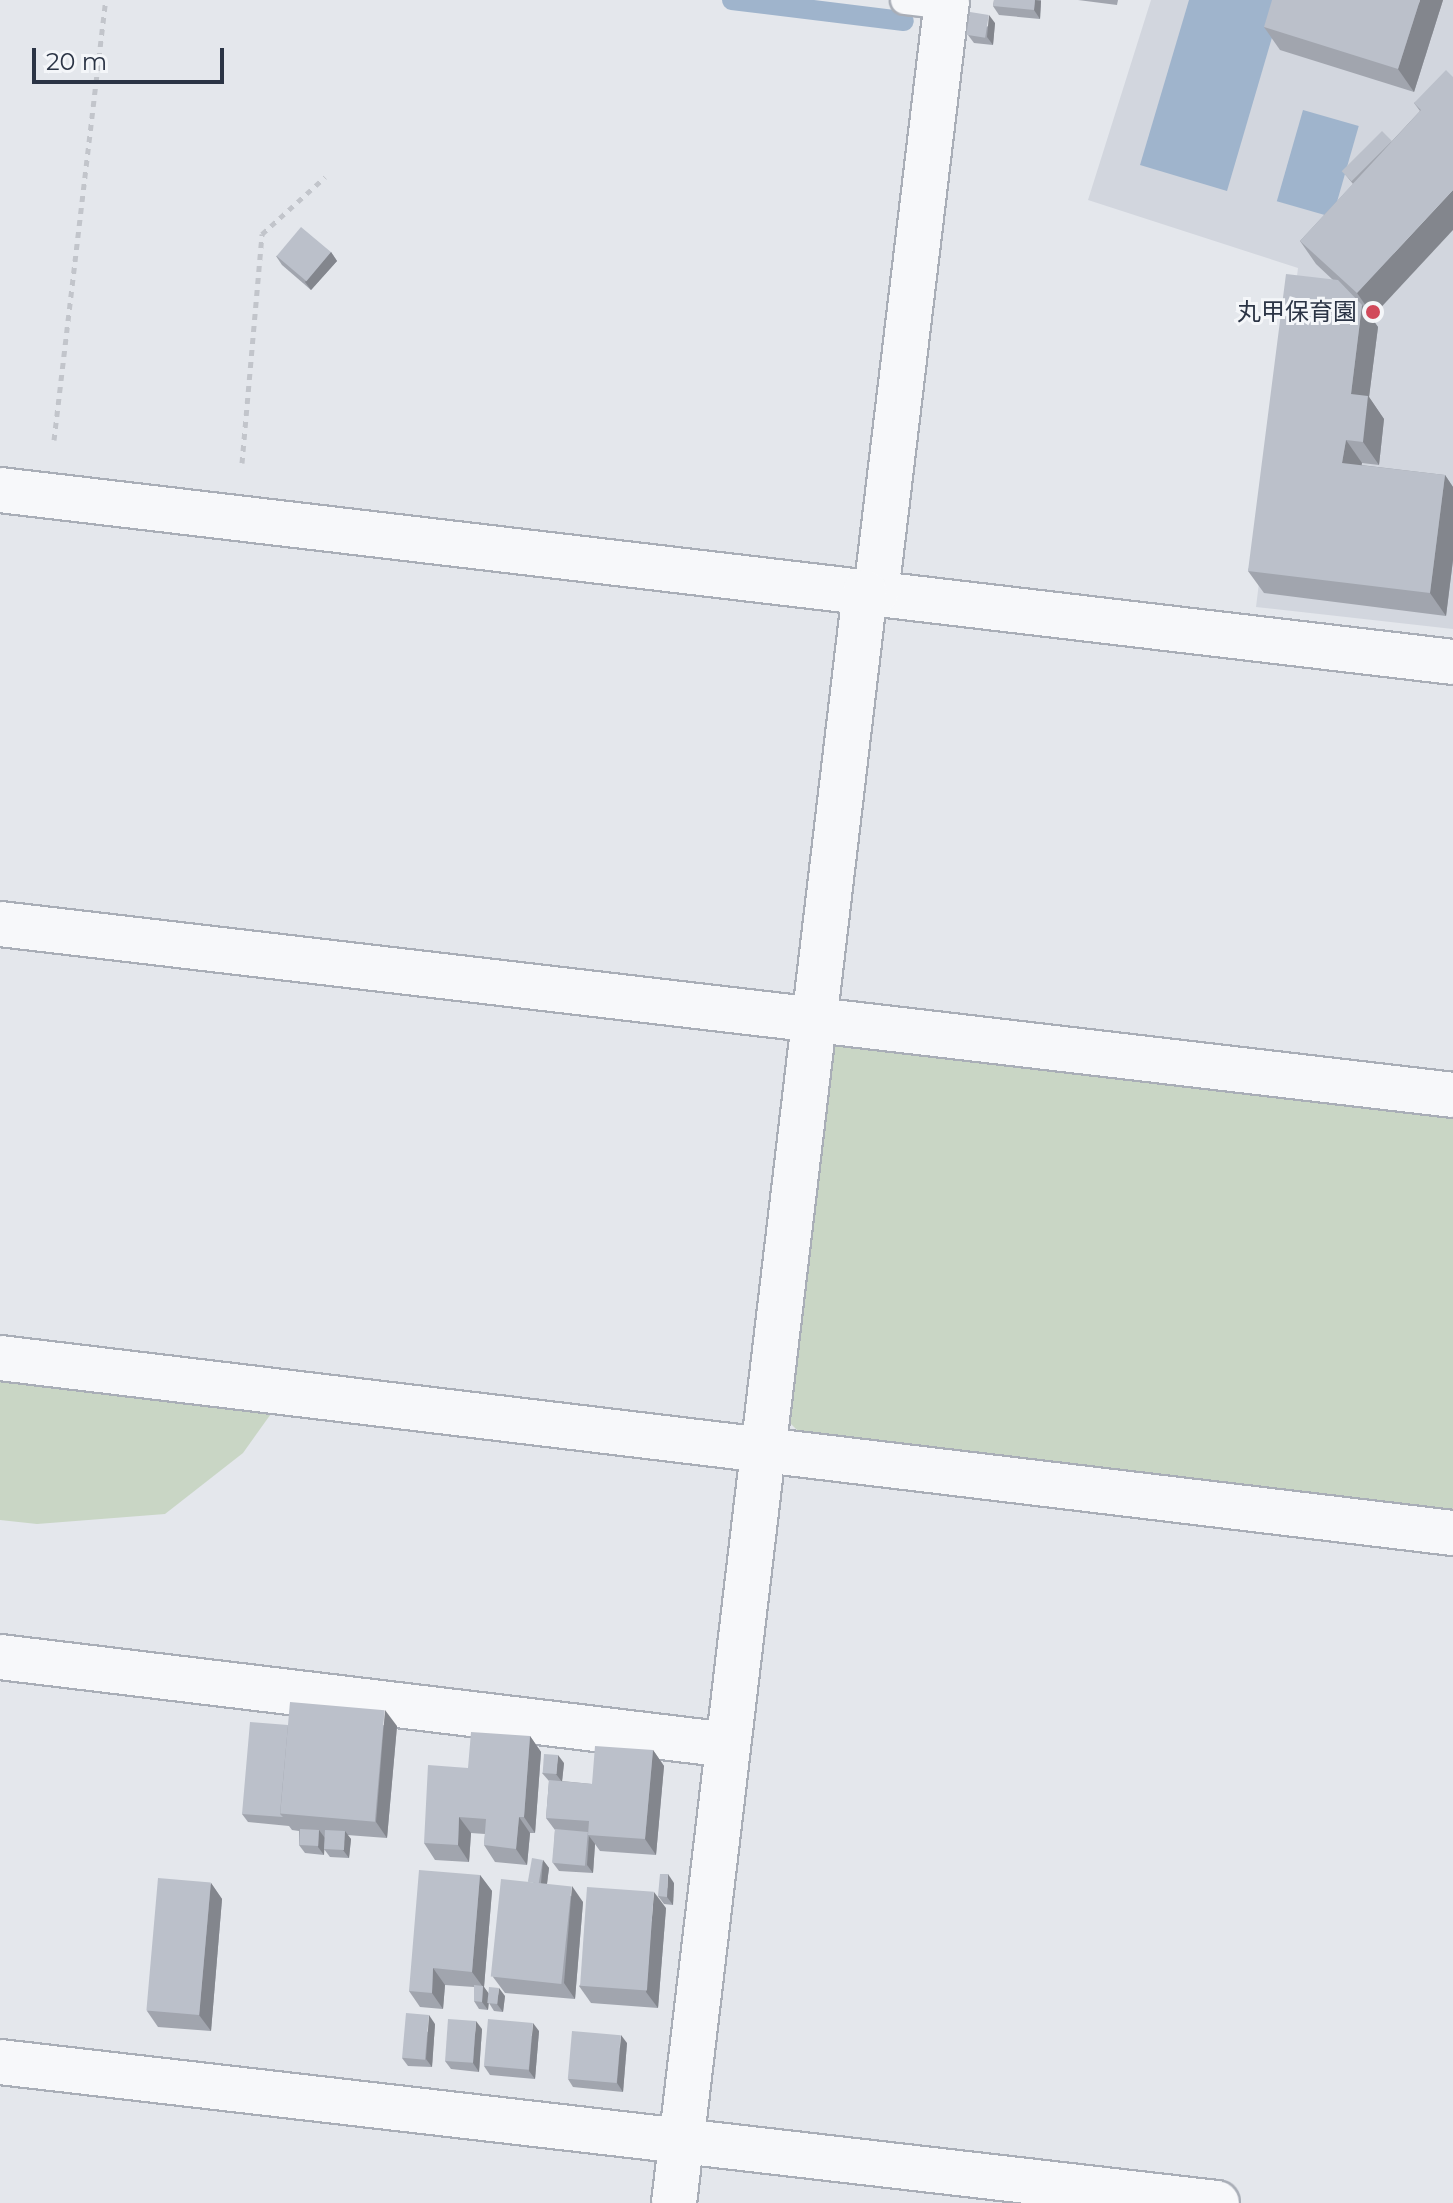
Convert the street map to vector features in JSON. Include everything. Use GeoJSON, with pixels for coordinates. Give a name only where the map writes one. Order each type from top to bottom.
{"type":"FeatureCollection","features":[{"type":"Feature","properties":{"kind":"street"},"geometry":{"type":"LineString","coordinates":[[674,2203],[814,1020],[870,593],[933,2]]}},
{"type":"Feature","properties":{"kind":"street"},"geometry":{"type":"LineString","coordinates":[[0,490],[1453,662]]}},
{"type":"Feature","properties":{"kind":"street"},"geometry":{"type":"LineString","coordinates":[[0,924],[1453,1095]]}},
{"type":"Feature","properties":{"kind":"street"},"geometry":{"type":"LineString","coordinates":[[0,1358],[1453,1533]]}},
{"type":"Feature","properties":{"kind":"street"},"geometry":{"type":"LineString","coordinates":[[0,1657],[728,1745]]}},
{"type":"Feature","properties":{"kind":"street"},"geometry":{"type":"LineString","coordinates":[[0,2062],[1217,2203]]}},
{"type":"Feature","properties":{"kind":"path"},"geometry":{"type":"LineString","coordinates":[[47,496],[106,0]]}},
{"type":"Feature","properties":{"kind":"path"},"geometry":{"type":"LineString","coordinates":[[237,518],[262,234],[325,177]]}},
{"type":"Feature","properties":{"kind":"shaded area","name":"丸甲保育園"},"geometry":{"type":"Polygon","coordinates":[[[1151,0],[1453,0],[1453,629],[1256,607],[1298,268],[1088,200],[1151,0]]]}},
{"type":"Feature","properties":{"kind":"green space"},"geometry":{"type":"Polygon","coordinates":[[[853,1040],[1453,1110],[1453,1510],[800,1433],[788,1421],[835,1047],[853,1040]]]}},
{"type":"Feature","properties":{"kind":"green space"},"geometry":{"type":"Polygon","coordinates":[[[0,1378],[273,1411],[243,1453],[165,1514],[37,1524],[0,1520],[0,1378]]]}},
{"type":"Feature","properties":{"kind":"water"},"geometry":{"type":"Polygon","coordinates":[[[1189,0],[1283,0],[1227,191],[1140,165],[1189,0]]]}},
{"type":"Feature","properties":{"kind":"water"},"geometry":{"type":"Polygon","coordinates":[[[1303,110],[1359,126],[1333,217],[1277,201],[1303,110]]]}},
{"type":"Feature","properties":{"kind":"building"},"geometry":{"type":"Polygon","coordinates":[[[994,0],[1035,0],[1034,10],[993,6],[994,0]]]}},
{"type":"Feature","properties":{"kind":"building"},"geometry":{"type":"Polygon","coordinates":[[[1272,0],[1420,0],[1398,69],[1264,27],[1272,0]]]}},
{"type":"Feature","properties":{"kind":"building"},"geometry":{"type":"Polygon","coordinates":[[[970,12],[989,15],[985,38],[966,35],[970,12]]]}},
{"type":"Feature","properties":{"kind":"building"},"geometry":{"type":"Polygon","coordinates":[[[1446,70],[1453,77],[1453,190],[1357,293],[1300,241],[1421,110],[1414,103],[1446,70]]]}},
{"type":"Feature","properties":{"kind":"building"},"geometry":{"type":"Polygon","coordinates":[[[1382,131],[1392,141],[1352,181],[1342,171],[1382,131]]]}},
{"type":"Feature","properties":{"kind":"building"},"geometry":{"type":"Polygon","coordinates":[[[301,227],[331,252],[306,281],[277,256],[301,227]]]}},
{"type":"Feature","properties":{"kind":"building"},"geometry":{"type":"Polygon","coordinates":[[[1286,274],[1338,280],[1362,305],[1351,394],[1368,396],[1363,442],[1346,440],[1342,463],[1445,475],[1430,593],[1248,571],[1286,274]]]}},
{"type":"Feature","properties":{"kind":"building"},"geometry":{"type":"Polygon","coordinates":[[[290,1702],[385,1710],[375,1822],[280,1814],[290,1702]]]}},
{"type":"Feature","properties":{"kind":"building"},"geometry":{"type":"Polygon","coordinates":[[[250,1722],[288,1725],[280,1814],[283,1817],[242,1814],[250,1722]]]}},
{"type":"Feature","properties":{"kind":"building"},"geometry":{"type":"Polygon","coordinates":[[[471,1732],[530,1736],[524,1817],[519,1817],[516,1849],[484,1845],[486,1819],[459,1817],[458,1845],[424,1843],[428,1765],[468,1768],[471,1732]]]}},
{"type":"Feature","properties":{"kind":"building"},"geometry":{"type":"Polygon","coordinates":[[[595,1746],[653,1750],[645,1839],[588,1835],[589,1821],[546,1818],[549,1780],[592,1784],[595,1746]]]}},
{"type":"Feature","properties":{"kind":"building"},"geometry":{"type":"Polygon","coordinates":[[[544,1754],[558,1755],[557,1774],[543,1773],[544,1754]]]}},
{"type":"Feature","properties":{"kind":"building"},"geometry":{"type":"Polygon","coordinates":[[[300,1829],[319,1830],[318,1846],[299,1845],[300,1829]]]}},
{"type":"Feature","properties":{"kind":"building"},"geometry":{"type":"Polygon","coordinates":[[[555,1829],[588,1832],[585,1866],[552,1863],[555,1829]]]}},
{"type":"Feature","properties":{"kind":"building"},"geometry":{"type":"Polygon","coordinates":[[[325,1830],[345,1831],[344,1850],[324,1849],[325,1830]]]}},
{"type":"Feature","properties":{"kind":"building"},"geometry":{"type":"Polygon","coordinates":[[[532,1858],[543,1860],[539,1884],[528,1882],[532,1858]]]}},
{"type":"Feature","properties":{"kind":"building"},"geometry":{"type":"Polygon","coordinates":[[[419,1870],[480,1875],[472,1972],[433,1968],[432,1993],[409,1991],[419,1870]]]}},
{"type":"Feature","properties":{"kind":"building"},"geometry":{"type":"Polygon","coordinates":[[[660,1874],[668,1874],[667,1897],[658,1896],[660,1874]]]}},
{"type":"Feature","properties":{"kind":"building"},"geometry":{"type":"Polygon","coordinates":[[[158,1878],[211,1883],[199,2015],[146,2010],[158,1878]]]}},
{"type":"Feature","properties":{"kind":"building"},"geometry":{"type":"Polygon","coordinates":[[[501,1879],[572,1886],[561,1984],[491,1976],[501,1879]]]}},
{"type":"Feature","properties":{"kind":"building"},"geometry":{"type":"Polygon","coordinates":[[[587,1887],[654,1892],[647,1990],[580,1986],[587,1887]]]}},
{"type":"Feature","properties":{"kind":"building"},"geometry":{"type":"Polygon","coordinates":[[[474,1985],[483,1986],[482,2002],[474,2001],[474,1985]]]}},
{"type":"Feature","properties":{"kind":"building"},"geometry":{"type":"Polygon","coordinates":[[[489,1987],[499,1988],[497,2004],[487,2003],[489,1987]]]}},
{"type":"Feature","properties":{"kind":"building"},"geometry":{"type":"Polygon","coordinates":[[[406,2013],[429,2015],[425,2060],[402,2058],[406,2013]]]}},
{"type":"Feature","properties":{"kind":"building"},"geometry":{"type":"Polygon","coordinates":[[[448,2019],[476,2021],[473,2063],[445,2061],[448,2019]]]}},
{"type":"Feature","properties":{"kind":"building"},"geometry":{"type":"Polygon","coordinates":[[[488,2019],[533,2023],[529,2070],[484,2066],[488,2019]]]}},
{"type":"Feature","properties":{"kind":"building"},"geometry":{"type":"Polygon","coordinates":[[[572,2031],[621,2035],[617,2083],[568,2079],[572,2031]]]}},
{"type":"Feature","properties":{"kind":"waterway"},"geometry":{"type":"LineString","coordinates":[[732,0],[904,21]]}},
{"type":"Feature","properties":{"kind":"place","name":"丸甲保育園"},"geometry":{"type":"Point","coordinates":[1373,312]}}]}
